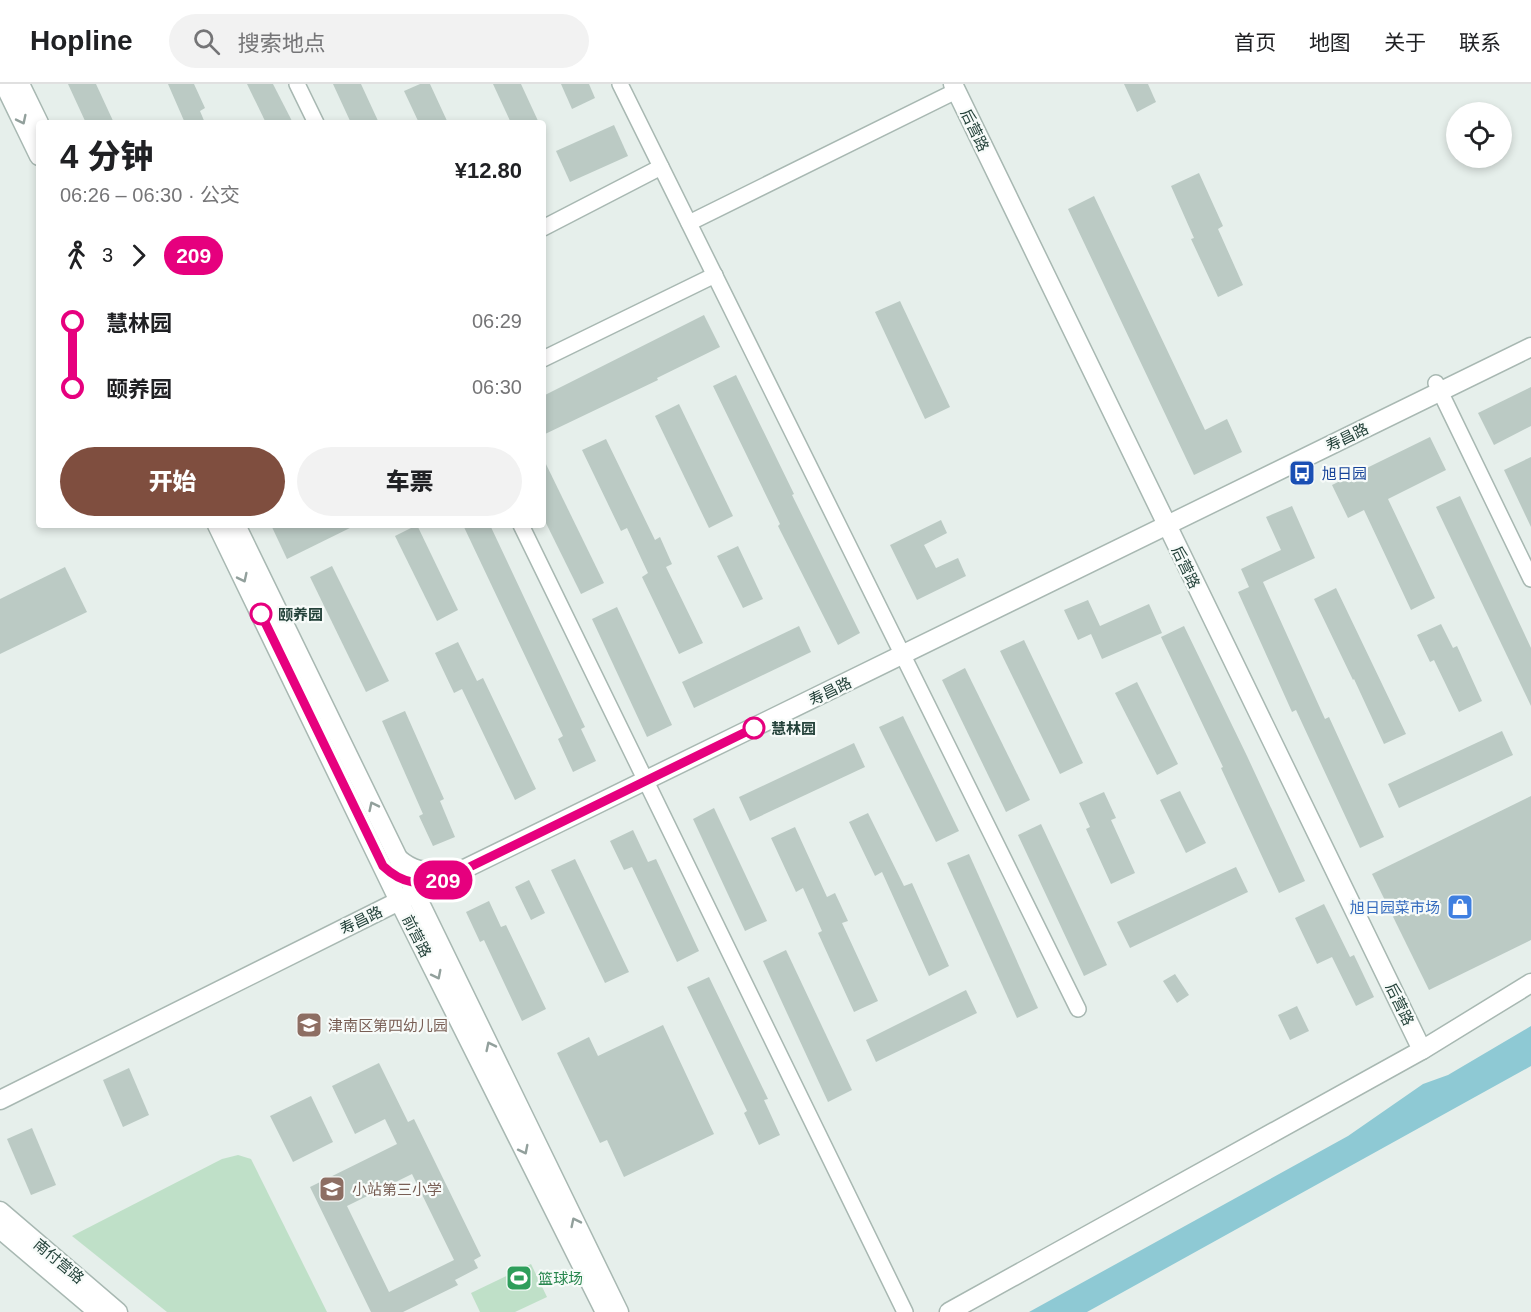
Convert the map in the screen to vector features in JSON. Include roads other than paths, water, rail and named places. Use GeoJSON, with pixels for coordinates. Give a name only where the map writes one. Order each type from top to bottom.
{"type":"FeatureCollection","features":[{"type":"Feature","properties":{"kind":"street"},"geometry":{"type":"LineString","coordinates":[[4,84],[36,150]]}},
{"type":"Feature","properties":{"kind":"street"},"geometry":{"type":"LineString","coordinates":[[20,84],[38,120]]}},
{"type":"Feature","properties":{"kind":"street"},"geometry":{"type":"LineString","coordinates":[[297,84],[315,120]]}},
{"type":"Feature","properties":{"kind":"street"},"geometry":{"type":"LineString","coordinates":[[620,84],[1078,1009]]}},
{"type":"Feature","properties":{"kind":"street"},"geometry":{"type":"LineString","coordinates":[[689,223],[955,88]]}},
{"type":"Feature","properties":{"kind":"street","name":"后营路"},"geometry":{"type":"LineString","coordinates":[[955,88],[1163,521],[1422,1050]]}},
{"type":"Feature","properties":{"kind":"street"},"geometry":{"type":"LineString","coordinates":[[546,226],[661,167]]}},
{"type":"Feature","properties":{"kind":"street"},"geometry":{"type":"LineString","coordinates":[[546,358],[715,275]]}},
{"type":"Feature","properties":{"kind":"street","name":"寿昌路"},"geometry":{"type":"LineString","coordinates":[[1438,387],[1531,336]]}},
{"type":"Feature","properties":{"kind":"street","name":"寿昌路"},"geometry":{"type":"LineString","coordinates":[[0,1086],[643,777],[1438,387],[1531,347]]}},
{"type":"Feature","properties":{"kind":"street"},"geometry":{"type":"LineString","coordinates":[[1438,387],[1531,579]]}},
{"type":"Feature","properties":{"kind":"street"},"geometry":{"type":"LineString","coordinates":[[220,528],[391,863]]}},
{"type":"Feature","properties":{"kind":"street"},"geometry":{"type":"LineString","coordinates":[[237,528],[391,863],[394,876],[407,889]]}},
{"type":"Feature","properties":{"kind":"street"},"geometry":{"type":"LineString","coordinates":[[522,528],[905,1312]]}},
{"type":"Feature","properties":{"kind":"street"},"geometry":{"type":"LineString","coordinates":[[391,863],[420,871],[443,874]]}},
{"type":"Feature","properties":{"kind":"street","name":"寿昌路"},"geometry":{"type":"LineString","coordinates":[[0,1100],[407,889]]}},
{"type":"Feature","properties":{"kind":"street","name":"前营路"},"geometry":{"type":"LineString","coordinates":[[407,889],[605,1312]]}},
{"type":"Feature","properties":{"kind":"street","name":"前营路"},"geometry":{"type":"LineString","coordinates":[[407,889],[619,1312]]}},
{"type":"Feature","properties":{"kind":"street"},"geometry":{"type":"LineString","coordinates":[[949,1312],[1422,1050],[1531,983]]}},
{"type":"Feature","properties":{"kind":"street","name":"南付营路"},"geometry":{"type":"LineString","coordinates":[[0,1211],[118,1312]]}},
{"type":"Feature","properties":{"kind":"street","name":"南付营路"},"geometry":{"type":"LineString","coordinates":[[0,1229],[43,1263],[98,1312]]}},
{"type":"Feature","properties":{"kind":"water"},"geometry":{"type":"Polygon","coordinates":[[[1531,1026],[1531,1066],[1087,1312],[1029,1312],[1348,1136],[1423,1084],[1448,1075],[1531,1026]]]}},
{"type":"Feature","properties":{"kind":"place","name":"旭日园"},"geometry":{"type":"Point","coordinates":[1302,473]}},
{"type":"Feature","properties":{"kind":"place","name":"颐养园"},"geometry":{"type":"Point","coordinates":[261,614]}},
{"type":"Feature","properties":{"kind":"place","name":"慧林园"},"geometry":{"type":"Point","coordinates":[754,728]}},
{"type":"Feature","properties":{"kind":"place","name":"旭日园菜市场"},"geometry":{"type":"Point","coordinates":[1460,907]}},
{"type":"Feature","properties":{"kind":"place","name":"津南区第四幼儿园"},"geometry":{"type":"Point","coordinates":[309,1025]}},
{"type":"Feature","properties":{"kind":"place","name":"小站第三小学"},"geometry":{"type":"Point","coordinates":[332,1189]}},
{"type":"Feature","properties":{"kind":"place","name":"篮球场"},"geometry":{"type":"Point","coordinates":[519,1278]}}]}
